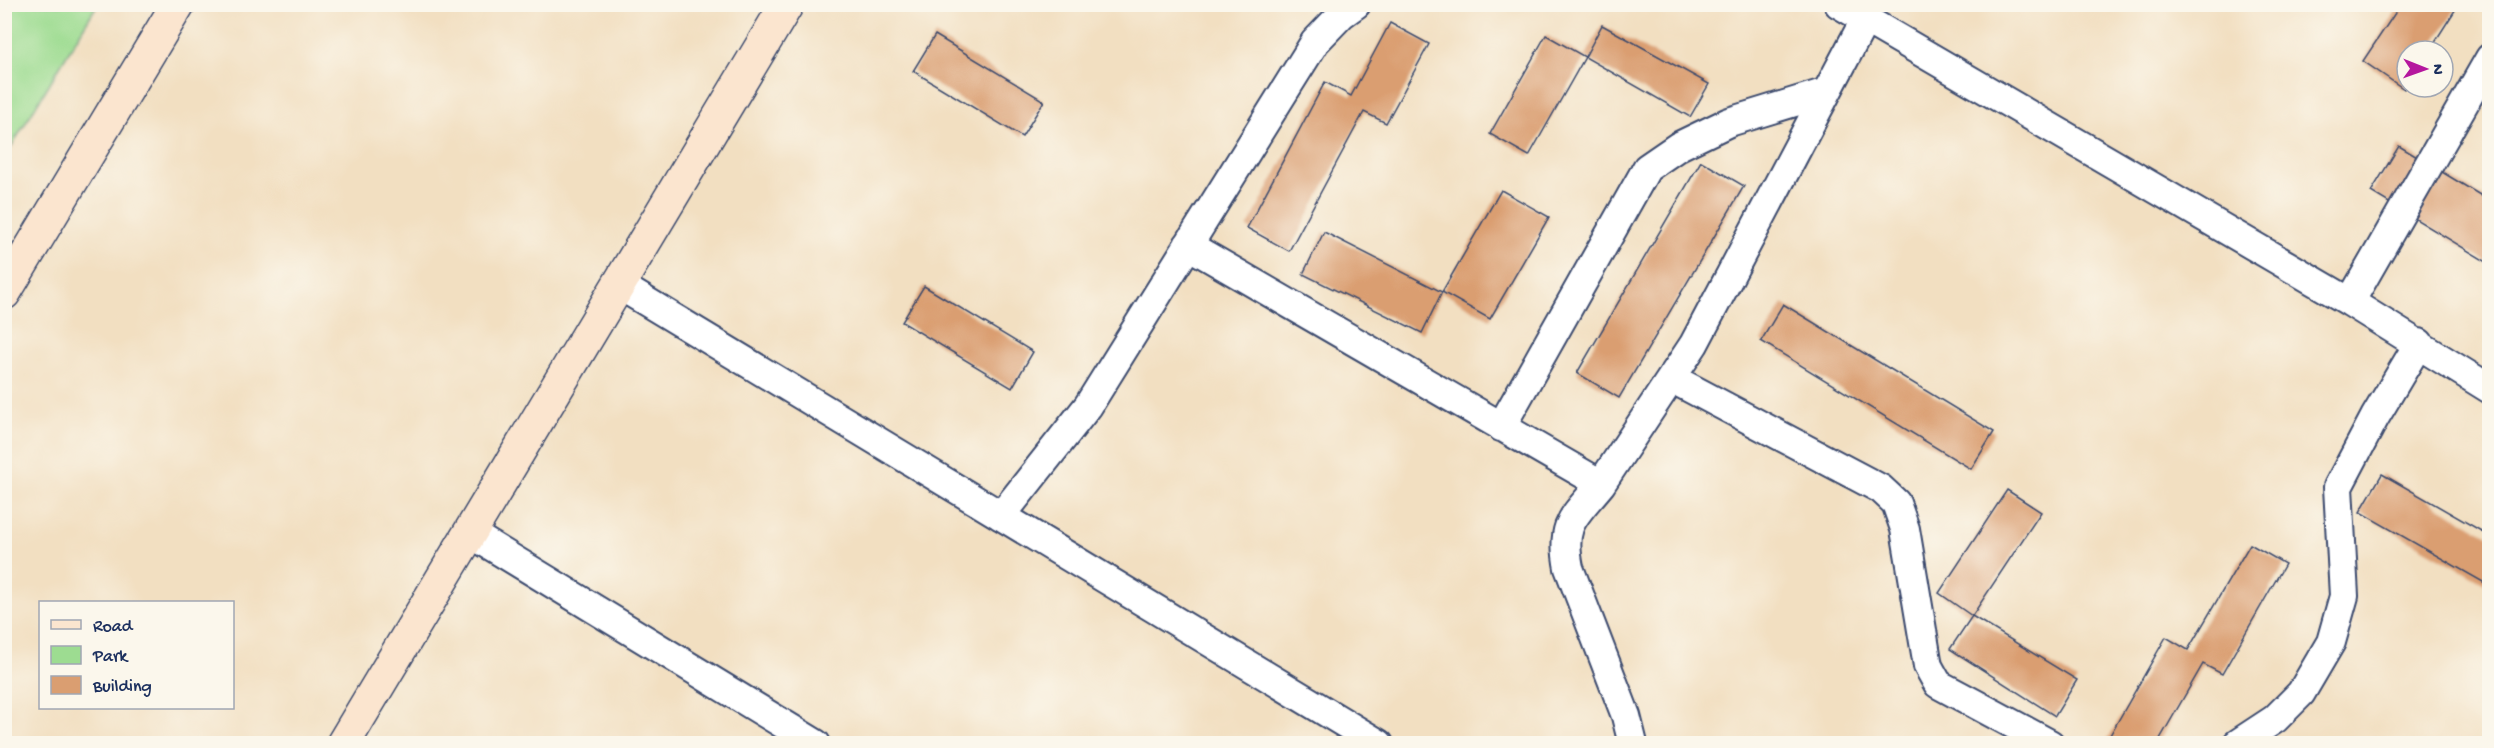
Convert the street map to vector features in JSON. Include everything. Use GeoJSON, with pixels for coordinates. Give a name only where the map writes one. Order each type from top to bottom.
{"type":"FeatureCollection","features":[{"type":"Feature","properties":{"kind":"street"},"geometry":{"type":"LineString","coordinates":[[4,293],[178,4]]}},
{"type":"Feature","properties":{"kind":"street"},"geometry":{"type":"LineString","coordinates":[[344,744],[787,4]]}},
{"type":"Feature","properties":{"kind":"street"},"geometry":{"type":"LineString","coordinates":[[1001,516],[1088,406],[1315,42],[1342,14],[1356,4]]}},
{"type":"Feature","properties":{"kind":"street"},"geometry":{"type":"LineString","coordinates":[[1839,4],[2350,302],[2490,389]]}},
{"type":"Feature","properties":{"kind":"street"},"geometry":{"type":"LineString","coordinates":[[1633,744],[1626,716],[1569,568],[1565,548],[1568,524],[1601,484],[1673,379],[1865,20]]}},
{"type":"Feature","properties":{"kind":"street"},"geometry":{"type":"LineString","coordinates":[[2350,302],[2490,58]]}},
{"type":"Feature","properties":{"kind":"street"},"geometry":{"type":"LineString","coordinates":[[1502,427],[1647,168],[1679,146],[1729,122],[1827,92]]}},
{"type":"Feature","properties":{"kind":"street"},"geometry":{"type":"LineString","coordinates":[[1188,246],[1601,484]]}},
{"type":"Feature","properties":{"kind":"street"},"geometry":{"type":"LineString","coordinates":[[619,285],[1379,744]]}},
{"type":"Feature","properties":{"kind":"street"},"geometry":{"type":"LineString","coordinates":[[2237,744],[2275,719],[2301,693],[2331,642],[2344,596],[2338,487],[2375,417],[2419,343]]}},
{"type":"Feature","properties":{"kind":"street"},"geometry":{"type":"LineString","coordinates":[[1673,379],[1881,489],[1896,503],[1905,529],[1928,666],[1938,684],[2050,744]]}},
{"type":"Feature","properties":{"kind":"street"},"geometry":{"type":"LineString","coordinates":[[470,533],[816,744]]}},
{"type":"Feature","properties":{"kind":"green space"},"geometry":{"type":"Polygon","coordinates":[[[4,5],[97,5],[5,157],[4,5]]]}},
{"type":"Feature","properties":{"kind":"building"},"geometry":{"type":"Polygon","coordinates":[[[2401,4],[2459,4],[2437,39],[2395,39],[2395,83],[2363,61],[2401,4]]]}},
{"type":"Feature","properties":{"kind":"building"},"geometry":{"type":"Polygon","coordinates":[[[1390,23],[1429,44],[1386,123],[1364,112],[1289,251],[1247,228],[1325,82],[1351,96],[1390,23]]]}},
{"type":"Feature","properties":{"kind":"building"},"geometry":{"type":"Polygon","coordinates":[[[1602,25],[1709,84],[1690,117],[1585,57],[1602,25]]]}},
{"type":"Feature","properties":{"kind":"building"},"geometry":{"type":"Polygon","coordinates":[[[935,35],[1044,101],[1022,137],[913,71],[935,35]]]}},
{"type":"Feature","properties":{"kind":"building"},"geometry":{"type":"Polygon","coordinates":[[[1546,35],[1585,57],[1529,156],[1490,134],[1546,35]]]}},
{"type":"Feature","properties":{"kind":"building"},"geometry":{"type":"Polygon","coordinates":[[[2399,146],[2490,201],[2490,264],[2371,192],[2399,146]]]}},
{"type":"Feature","properties":{"kind":"building"},"geometry":{"type":"Polygon","coordinates":[[[1701,161],[1744,186],[1619,398],[1577,373],[1701,161]]]}},
{"type":"Feature","properties":{"kind":"building"},"geometry":{"type":"Polygon","coordinates":[[[1501,190],[1549,217],[1490,319],[1442,292],[1501,190]]]}},
{"type":"Feature","properties":{"kind":"building"},"geometry":{"type":"Polygon","coordinates":[[[1324,232],[1442,292],[1422,333],[1303,274],[1324,232]]]}},
{"type":"Feature","properties":{"kind":"building"},"geometry":{"type":"Polygon","coordinates":[[[924,286],[1033,352],[1012,388],[902,322],[924,286]]]}},
{"type":"Feature","properties":{"kind":"building"},"geometry":{"type":"Polygon","coordinates":[[[1783,304],[1994,432],[1971,469],[1761,341],[1783,304]]]}},
{"type":"Feature","properties":{"kind":"building"},"geometry":{"type":"Polygon","coordinates":[[[2382,474],[2490,536],[2490,586],[2360,512],[2382,474]]]}},
{"type":"Feature","properties":{"kind":"building"},"geometry":{"type":"Polygon","coordinates":[[[2007,490],[2041,512],[1972,616],[1939,593],[2007,490]]]}},
{"type":"Feature","properties":{"kind":"building"},"geometry":{"type":"Polygon","coordinates":[[[2250,544],[2285,564],[2222,674],[2203,664],[2157,744],[2105,744],[2166,637],[2188,650],[2250,544]]]}},
{"type":"Feature","properties":{"kind":"building"},"geometry":{"type":"Polygon","coordinates":[[[1972,616],[2077,680],[2055,716],[1950,649],[1972,616]]]}}]}
